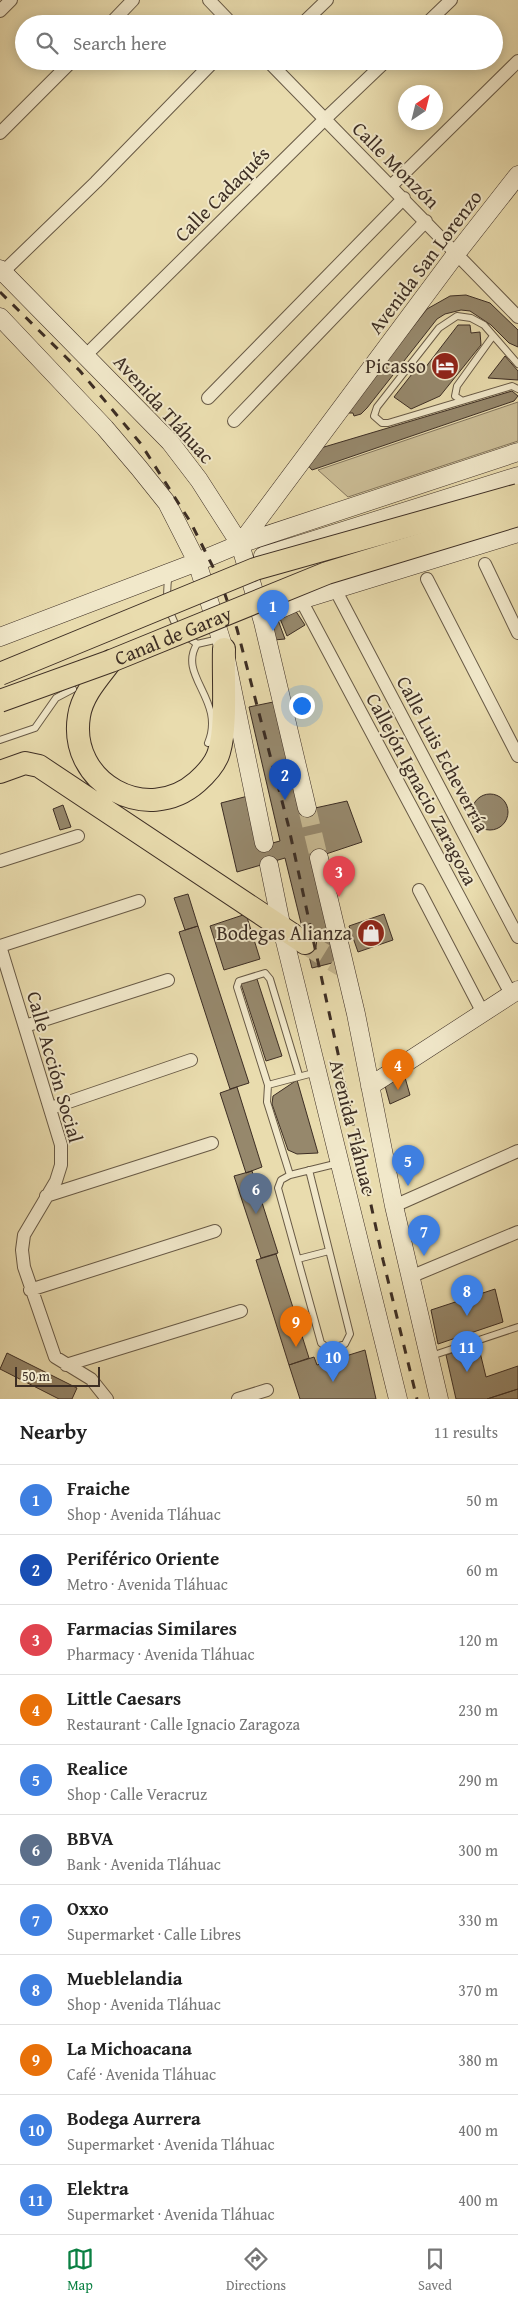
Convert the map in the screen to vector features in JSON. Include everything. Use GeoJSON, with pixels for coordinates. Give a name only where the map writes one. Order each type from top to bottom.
{"type":"FeatureCollection","features":[{"type":"Feature","properties":{"kind":"highway","name":"Canal de Garay"},"geometry":{"type":"LineString","coordinates":[[0,674],[255,569],[518,495]]}},
{"type":"Feature","properties":{"kind":"highway","name":"Canal de Garay"},"geometry":{"type":"LineString","coordinates":[[0,701],[111,660],[327,573],[518,515]]}},
{"type":"Feature","properties":{"kind":"highway"},"geometry":{"type":"LineString","coordinates":[[111,660],[85,698],[79,716],[79,743],[91,771],[116,793],[154,802],[184,793],[207,773],[219,752],[222,644]]}},
{"type":"Feature","properties":{"kind":"highway"},"geometry":{"type":"LineString","coordinates":[[0,772],[25,763],[39,766],[305,943]]}},
{"type":"Feature","properties":{"kind":"main road","name":"Avenida San Lorenzo"},"geometry":{"type":"LineString","coordinates":[[240,544],[456,254],[518,175]]}},
{"type":"Feature","properties":{"kind":"main road","name":"Avenida Tláhuac"},"geometry":{"type":"LineString","coordinates":[[2,270],[170,442],[199,480],[240,544],[247,561],[263,622],[307,808]]}},
{"type":"Feature","properties":{"kind":"main road"},"geometry":{"type":"LineString","coordinates":[[0,318],[105,428],[139,468],[167,503],[197,562],[222,644],[264,843]]}},
{"type":"Feature","properties":{"kind":"main road"},"geometry":{"type":"LineString","coordinates":[[0,636],[169,573],[240,544],[518,452]]}},
{"type":"Feature","properties":{"kind":"main road"},"geometry":{"type":"LineString","coordinates":[[212,609],[247,561],[518,476]]}},
{"type":"Feature","properties":{"kind":"main road"},"geometry":{"type":"LineString","coordinates":[[263,622],[276,611],[300,600],[518,533]]}},
{"type":"Feature","properties":{"kind":"main road"},"geometry":{"type":"LineString","coordinates":[[334,534],[322,552],[325,569],[341,587]]}},
{"type":"Feature","properties":{"kind":"main road","name":"Avenida Tláhuac"},"geometry":{"type":"LineString","coordinates":[[319,858],[356,1014],[394,1206],[439,1399]]}},
{"type":"Feature","properties":{"kind":"main road","name":"Avenida Tláhuac"},"geometry":{"type":"LineString","coordinates":[[269,865],[282,929],[398,1399]]}},
{"type":"Feature","properties":{"kind":"main road"},"geometry":{"type":"LineString","coordinates":[[370,1086],[514,992]]}},
{"type":"Feature","properties":{"kind":"street"},"geometry":{"type":"LineString","coordinates":[[0,11],[11,0]]}},
{"type":"Feature","properties":{"kind":"street"},"geometry":{"type":"LineString","coordinates":[[119,15],[133,0]]}},
{"type":"Feature","properties":{"kind":"street"},"geometry":{"type":"LineString","coordinates":[[311,15],[327,0]]}},
{"type":"Feature","properties":{"kind":"street"},"geometry":{"type":"LineString","coordinates":[[435,15],[451,0]]}},
{"type":"Feature","properties":{"kind":"street"},"geometry":{"type":"LineString","coordinates":[[218,3],[226,15]]}},
{"type":"Feature","properties":{"kind":"street"},"geometry":{"type":"LineString","coordinates":[[391,186],[518,61]]}},
{"type":"Feature","properties":{"kind":"street"},"geometry":{"type":"LineString","coordinates":[[0,133],[63,70]]}},
{"type":"Feature","properties":{"kind":"street"},"geometry":{"type":"LineString","coordinates":[[2,270],[96,182],[205,70]]}},
{"type":"Feature","properties":{"kind":"street","name":"Calle Monzón"},"geometry":{"type":"LineString","coordinates":[[277,70],[324,120],[404,198],[518,317]]}},
{"type":"Feature","properties":{"kind":"street","name":"Calle Cadaqués"},"geometry":{"type":"LineString","coordinates":[[86,355],[377,70]]}},
{"type":"Feature","properties":{"kind":"street"},"geometry":{"type":"LineString","coordinates":[[208,398],[404,198]]}},
{"type":"Feature","properties":{"kind":"street"},"geometry":{"type":"LineString","coordinates":[[234,421],[426,221]]}},
{"type":"Feature","properties":{"kind":"street"},"geometry":{"type":"LineString","coordinates":[[485,564],[518,633]]}},
{"type":"Feature","properties":{"kind":"street"},"geometry":{"type":"LineString","coordinates":[[427,579],[518,756]]}},
{"type":"Feature","properties":{"kind":"street","name":"Calle Luis Echeverría"},"geometry":{"type":"LineString","coordinates":[[341,587],[518,937]]}},
{"type":"Feature","properties":{"kind":"street","name":"Callejón Ignacio Zaragoza"},"geometry":{"type":"LineString","coordinates":[[300,600],[514,992]]}},
{"type":"Feature","properties":{"kind":"street"},"geometry":{"type":"LineString","coordinates":[[0,861],[78,836]]}},
{"type":"Feature","properties":{"kind":"street"},"geometry":{"type":"LineString","coordinates":[[419,890],[483,1013]]}},
{"type":"Feature","properties":{"kind":"street"},"geometry":{"type":"LineString","coordinates":[[0,946],[139,901]]}},
{"type":"Feature","properties":{"kind":"street","name":"Calle Acción Social"},"geometry":{"type":"LineString","coordinates":[[0,946],[61,1145],[62,1165],[24,1235],[22,1250],[30,1290],[55,1357],[91,1379],[107,1399]]}},
{"type":"Feature","properties":{"kind":"street"},"geometry":{"type":"LineString","coordinates":[[25,1026],[168,980]]}},
{"type":"Feature","properties":{"kind":"street"},"geometry":{"type":"LineString","coordinates":[[51,1108],[191,1060]]}},
{"type":"Feature","properties":{"kind":"street"},"geometry":{"type":"LineString","coordinates":[[46,1196],[212,1143]]}},
{"type":"Feature","properties":{"kind":"street"},"geometry":{"type":"LineString","coordinates":[[394,1206],[518,1151]]}},
{"type":"Feature","properties":{"kind":"street"},"geometry":{"type":"LineString","coordinates":[[30,1290],[215,1231]]}},
{"type":"Feature","properties":{"kind":"street"},"geometry":{"type":"LineString","coordinates":[[410,1277],[518,1232]]}},
{"type":"Feature","properties":{"kind":"street"},"geometry":{"type":"LineString","coordinates":[[66,1365],[241,1311]]}},
{"type":"Feature","properties":{"kind":"street"},"geometry":{"type":"LineString","coordinates":[[238,1399],[267,1390]]}},
{"type":"Feature","properties":{"kind":"lane"},"geometry":{"type":"LineString","coordinates":[[518,364],[484,326],[471,318],[457,316],[434,335],[377,407],[374,416],[382,423],[388,423],[512,386],[518,389]]}},
{"type":"Feature","properties":{"kind":"lane"},"geometry":{"type":"LineString","coordinates":[[461,400],[455,396],[457,386],[493,336]]}},
{"type":"Feature","properties":{"kind":"lane"},"geometry":{"type":"LineString","coordinates":[[169,573],[166,592],[169,612],[178,630],[197,644],[222,644]]}},
{"type":"Feature","properties":{"kind":"lane"},"geometry":{"type":"LineString","coordinates":[[197,644],[191,654],[191,665],[205,692],[211,710],[213,731],[208,743]]}},
{"type":"Feature","properties":{"kind":"lane"},"geometry":{"type":"LineString","coordinates":[[0,740],[35,728],[56,698],[73,690]]}},
{"type":"Feature","properties":{"kind":"lane"},"geometry":{"type":"LineString","coordinates":[[290,1175],[266,1102],[268,1085],[237,987],[239,981],[265,973],[270,979],[299,1075]]}},
{"type":"Feature","properties":{"kind":"lane"},"geometry":{"type":"LineString","coordinates":[[268,1085],[318,1071]]}},
{"type":"Feature","properties":{"kind":"lane"},"geometry":{"type":"LineString","coordinates":[[309,1170],[350,1334],[345,1344],[329,1349],[321,1344],[278,1188],[281,1180],[290,1175],[309,1170],[340,1162]]}},
{"type":"Feature","properties":{"kind":"lane"},"geometry":{"type":"LineString","coordinates":[[298,1259],[329,1250]]}},
{"type":"Feature","properties":{"kind":"lane"},"geometry":{"type":"LineString","coordinates":[[429,1357],[518,1327]]}},
{"type":"Feature","properties":{"kind":"shaded area"},"geometry":{"type":"Polygon","coordinates":[[[518,402],[518,441],[348,497],[318,470],[518,402]]]}},
{"type":"Feature","properties":{"kind":"building"},"geometry":{"type":"Polygon","coordinates":[[[466,295],[490,303],[518,330],[518,347],[509,343],[491,325],[470,311],[461,310],[445,314],[437,319],[361,414],[354,416],[353,413],[345,413],[427,309],[450,296],[466,295]]]}},
{"type":"Feature","properties":{"kind":"building","name":"Picasso"},"geometry":{"type":"Polygon","coordinates":[[[458,325],[470,325],[471,333],[480,332],[481,345],[440,396],[411,409],[394,397],[419,365],[425,368],[458,325]]]}},
{"type":"Feature","properties":{"kind":"building"},"geometry":{"type":"Polygon","coordinates":[[[505,356],[518,371],[518,380],[488,378],[505,356]]]}},
{"type":"Feature","properties":{"kind":"building"},"geometry":{"type":"Polygon","coordinates":[[[512,391],[518,396],[514,401],[312,470],[305,462],[314,450],[512,391]]]}},
{"type":"Feature","properties":{"kind":"building"},"geometry":{"type":"Polygon","coordinates":[[[295,610],[305,625],[287,636],[279,616],[295,610]]]}},
{"type":"Feature","properties":{"kind":"building"},"geometry":{"type":"Polygon","coordinates":[[[278,620],[285,639],[274,640],[273,627],[278,620]]]}},
{"type":"Feature","properties":{"kind":"building"},"geometry":{"type":"Polygon","coordinates":[[[278,701],[306,810],[347,801],[362,842],[317,857],[340,961],[312,968],[285,858],[237,872],[221,803],[248,796],[261,846],[280,841],[249,707],[278,701]]]}},
{"type":"Feature","properties":{"kind":"building"},"geometry":{"type":"Polygon","coordinates":[[[490,794],[497,795],[503,799],[507,805],[507,819],[503,825],[497,829],[490,830],[483,829],[477,825],[473,819],[472,812],[473,805],[477,799],[483,795],[490,794]]]}},
{"type":"Feature","properties":{"kind":"building"},"geometry":{"type":"Polygon","coordinates":[[[63,805],[71,827],[60,830],[53,809],[63,805]]]}},
{"type":"Feature","properties":{"kind":"building"},"geometry":{"type":"Polygon","coordinates":[[[188,894],[198,926],[185,930],[174,898],[188,894]]]}},
{"type":"Feature","properties":{"kind":"building"},"geometry":{"type":"Polygon","coordinates":[[[246,914],[260,959],[224,970],[210,926],[246,914]]]}},
{"type":"Feature","properties":{"kind":"building","name":"Bodegas Alianza"},"geometry":{"type":"Polygon","coordinates":[[[384,914],[393,940],[358,952],[349,926],[384,914]]]}},
{"type":"Feature","properties":{"kind":"building"},"geometry":{"type":"Polygon","coordinates":[[[198,926],[249,1083],[230,1089],[179,932],[198,926]]]}},
{"type":"Feature","properties":{"kind":"building"},"geometry":{"type":"Polygon","coordinates":[[[257,979],[282,1056],[266,1061],[241,984],[257,979]]]}},
{"type":"Feature","properties":{"kind":"building"},"geometry":{"type":"Polygon","coordinates":[[[404,1074],[410,1095],[390,1104],[385,1086],[404,1074]]]}},
{"type":"Feature","properties":{"kind":"building"},"geometry":{"type":"Polygon","coordinates":[[[297,1080],[318,1153],[297,1154],[288,1150],[272,1104],[273,1096],[297,1080]]]}},
{"type":"Feature","properties":{"kind":"building"},"geometry":{"type":"Polygon","coordinates":[[[237,1087],[262,1167],[246,1173],[220,1093],[237,1087]]]}},
{"type":"Feature","properties":{"kind":"building"},"geometry":{"type":"Polygon","coordinates":[[[252,1171],[278,1253],[261,1258],[234,1176],[252,1171]]]}},
{"type":"Feature","properties":{"kind":"building"},"geometry":{"type":"Polygon","coordinates":[[[276,1254],[309,1358],[289,1365],[256,1260],[276,1254]]]}},
{"type":"Feature","properties":{"kind":"building"},"geometry":{"type":"Polygon","coordinates":[[[495,1289],[503,1322],[438,1344],[431,1310],[495,1289]]]}},
{"type":"Feature","properties":{"kind":"building"},"geometry":{"type":"Polygon","coordinates":[[[478,1344],[486,1377],[518,1366],[518,1389],[487,1399],[456,1399],[446,1355],[478,1344]]]}},
{"type":"Feature","properties":{"kind":"building"},"geometry":{"type":"Polygon","coordinates":[[[365,1350],[376,1399],[300,1399],[289,1365],[314,1357],[317,1365],[365,1350]]]}},
{"type":"Feature","properties":{"kind":"building"},"geometry":{"type":"Polygon","coordinates":[[[7,1353],[77,1388],[72,1399],[59,1399],[0,1369],[7,1353]]]}},
{"type":"Feature","properties":{"kind":"building"},"geometry":{"type":"Polygon","coordinates":[[[518,1389],[518,1399],[487,1399],[518,1389]]]}},
{"type":"Feature","properties":{"kind":"tunnel"},"geometry":{"type":"LineString","coordinates":[[307,808],[319,858]]}},
{"type":"Feature","properties":{"kind":"tunnel"},"geometry":{"type":"LineString","coordinates":[[305,943],[344,967]]}},
{"type":"Feature","properties":{"kind":"railway"},"geometry":{"type":"LineString","coordinates":[[0,292],[80,371],[141,444],[191,523],[221,583],[237,629],[288,824],[383,1260],[417,1399]]}},
{"type":"Feature","properties":{"kind":"place","name":"Picasso"},"geometry":{"type":"Point","coordinates":[445,366]}},
{"type":"Feature","properties":{"kind":"place","name":"Fraiche"},"geometry":{"type":"Point","coordinates":[273,631]}},
{"type":"Feature","properties":{"kind":"place","name":"Periférico Oriente"},"geometry":{"type":"Point","coordinates":[285,800]}},
{"type":"Feature","properties":{"kind":"place","name":"Farmacias Similares"},"geometry":{"type":"Point","coordinates":[339,897]}},
{"type":"Feature","properties":{"kind":"place","name":"Bodegas Alianza"},"geometry":{"type":"Point","coordinates":[371,933]}},
{"type":"Feature","properties":{"kind":"place","name":"Little Caesars"},"geometry":{"type":"Point","coordinates":[398,1090]}},
{"type":"Feature","properties":{"kind":"place","name":"Realice"},"geometry":{"type":"Point","coordinates":[408,1186]}},
{"type":"Feature","properties":{"kind":"place","name":"BBVA"},"geometry":{"type":"Point","coordinates":[256,1214]}},
{"type":"Feature","properties":{"kind":"place","name":"Oxxo"},"geometry":{"type":"Point","coordinates":[424,1256]}},
{"type":"Feature","properties":{"kind":"place","name":"Mueblelandia"},"geometry":{"type":"Point","coordinates":[467,1316]}},
{"type":"Feature","properties":{"kind":"place","name":"La Michoacana"},"geometry":{"type":"Point","coordinates":[296,1347]}},
{"type":"Feature","properties":{"kind":"place","name":"Elektra"},"geometry":{"type":"Point","coordinates":[467,1372]}},
{"type":"Feature","properties":{"kind":"place","name":"Bodega Aurrera"},"geometry":{"type":"Point","coordinates":[333,1382]}}]}
